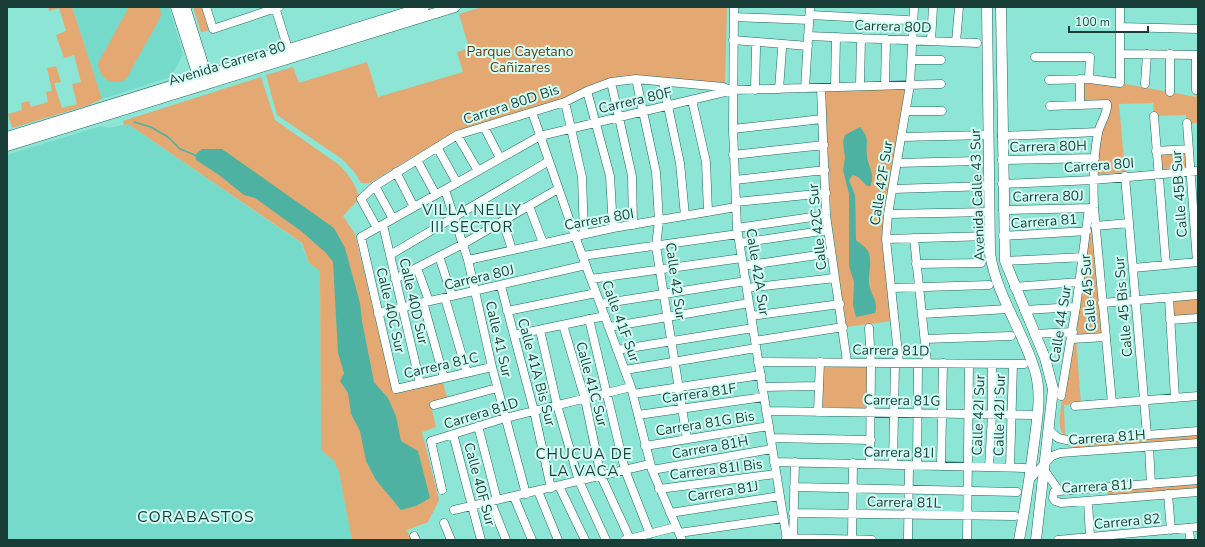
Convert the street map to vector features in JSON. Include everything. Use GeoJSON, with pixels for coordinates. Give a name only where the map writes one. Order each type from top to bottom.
{"type":"FeatureCollection","features":[{"type":"Feature","properties":{"kind":"main road"},"geometry":{"type":"LineString","coordinates":[[176,7],[204,80]]}},
{"type":"Feature","properties":{"kind":"main road"},"geometry":{"type":"LineString","coordinates":[[185,7],[204,80]]}},
{"type":"Feature","properties":{"kind":"main road","name":"Avenida Carrera 80"},"geometry":{"type":"LineString","coordinates":[[204,80],[288,49],[402,10],[424,7]]}},
{"type":"Feature","properties":{"kind":"main road","name":"Avenida Calle 43 Sur"},"geometry":{"type":"LineString","coordinates":[[987,7],[988,135],[992,262],[1008,309],[1021,335],[1035,371],[1039,391],[1038,416],[1034,446],[1019,540]]}},
{"type":"Feature","properties":{"kind":"main road","name":"Avenida Calle 43 Sur"},"geometry":{"type":"LineString","coordinates":[[1001,7],[1002,184],[1005,261],[1044,358],[1051,381],[1053,394],[1036,540]]}},
{"type":"Feature","properties":{"kind":"main road","name":"Avenida Carrera 80"},"geometry":{"type":"LineString","coordinates":[[7,146],[108,110],[204,80],[451,8]]}},
{"type":"Feature","properties":{"kind":"main road","name":"Avenida Carrera 80"},"geometry":{"type":"LineString","coordinates":[[7,137],[108,110]]}},
{"type":"Feature","properties":{"kind":"main road"},"geometry":{"type":"LineString","coordinates":[[1034,446],[1039,458],[1044,458],[1047,452]]}},
{"type":"Feature","properties":{"kind":"street"},"geometry":{"type":"LineString","coordinates":[[206,7],[213,28],[276,7],[288,49]]}},
{"type":"Feature","properties":{"kind":"street","name":"Calle 42A Sur"},"geometry":{"type":"LineString","coordinates":[[734,7],[733,155],[738,231],[783,518],[789,538]]}},
{"type":"Feature","properties":{"kind":"street","name":"Calle 42F Sur"},"geometry":{"type":"LineString","coordinates":[[893,464],[897,363],[892,288],[886,239],[888,214],[910,85],[914,7]]}},
{"type":"Feature","properties":{"kind":"street"},"geometry":{"type":"LineString","coordinates":[[931,41],[933,7]]}},
{"type":"Feature","properties":{"kind":"street"},"geometry":{"type":"LineString","coordinates":[[956,42],[959,7]]}},
{"type":"Feature","properties":{"kind":"street"},"geometry":{"type":"LineString","coordinates":[[1049,80],[1089,79],[1120,83],[1120,7]]}},
{"type":"Feature","properties":{"kind":"street"},"geometry":{"type":"LineString","coordinates":[[734,17],[810,14],[907,20]]}},
{"type":"Feature","properties":{"kind":"street"},"geometry":{"type":"LineString","coordinates":[[805,88],[810,14]]}},
{"type":"Feature","properties":{"kind":"street"},"geometry":{"type":"LineString","coordinates":[[1121,28],[1198,29]]}},
{"type":"Feature","properties":{"kind":"street","name":"Carrera 80D"},"geometry":{"type":"LineString","coordinates":[[808,36],[977,43]]}},
{"type":"Feature","properties":{"kind":"street"},"geometry":{"type":"LineString","coordinates":[[835,87],[836,37]]}},
{"type":"Feature","properties":{"kind":"street"},"geometry":{"type":"LineString","coordinates":[[860,86],[861,38]]}},
{"type":"Feature","properties":{"kind":"street"},"geometry":{"type":"LineString","coordinates":[[885,85],[886,39]]}},
{"type":"Feature","properties":{"kind":"street"},"geometry":{"type":"LineString","coordinates":[[733,40],[808,46]]}},
{"type":"Feature","properties":{"kind":"street"},"geometry":{"type":"LineString","coordinates":[[755,90],[756,48]]}},
{"type":"Feature","properties":{"kind":"street"},"geometry":{"type":"LineString","coordinates":[[779,89],[782,49]]}},
{"type":"Feature","properties":{"kind":"street"},"geometry":{"type":"LineString","coordinates":[[1120,54],[1197,55],[1196,90]]}},
{"type":"Feature","properties":{"kind":"street"},"geometry":{"type":"LineString","coordinates":[[1145,84],[1147,54]]}},
{"type":"Feature","properties":{"kind":"street"},"geometry":{"type":"LineString","coordinates":[[1170,54],[1170,92]]}},
{"type":"Feature","properties":{"kind":"street"},"geometry":{"type":"LineString","coordinates":[[1035,57],[1090,57],[1089,79]]}},
{"type":"Feature","properties":{"kind":"street"},"geometry":{"type":"LineString","coordinates":[[912,60],[941,60]]}},
{"type":"Feature","properties":{"kind":"street","name":"Carrera 80D Bis"},"geometry":{"type":"LineString","coordinates":[[361,199],[375,186],[396,172],[457,135],[565,102],[586,91],[611,82],[636,79],[663,83],[723,87],[733,90]]}},
{"type":"Feature","properties":{"kind":"street","name":"Calle 42 Sur"},"geometry":{"type":"LineString","coordinates":[[636,79],[656,172],[659,221],[656,246],[687,439]]}},
{"type":"Feature","properties":{"kind":"street"},"geometry":{"type":"LineString","coordinates":[[1080,79],[1080,100]]}},
{"type":"Feature","properties":{"kind":"street"},"geometry":{"type":"LineString","coordinates":[[611,82],[632,176],[633,225]]}},
{"type":"Feature","properties":{"kind":"street"},"geometry":{"type":"LineString","coordinates":[[663,83],[680,163],[685,216]]}},
{"type":"Feature","properties":{"kind":"street","name":"Carrera 80F"},"geometry":{"type":"LineString","coordinates":[[361,237],[540,136],[733,90],[941,84]]}},
{"type":"Feature","properties":{"kind":"street","name":"Calle 42C Sur"},"geometry":{"type":"LineString","coordinates":[[822,88],[826,215],[840,304],[846,362]]}},
{"type":"Feature","properties":{"kind":"street"},"geometry":{"type":"LineString","coordinates":[[586,91],[610,176],[612,228]]}},
{"type":"Feature","properties":{"kind":"street"},"geometry":{"type":"LineString","coordinates":[[692,100],[706,162],[708,212]]}},
{"type":"Feature","properties":{"kind":"street"},"geometry":{"type":"LineString","coordinates":[[565,102],[582,177],[584,234]]}},
{"type":"Feature","properties":{"kind":"street","name":"Calle 45 Sur"},"geometry":{"type":"LineString","coordinates":[[1050,106],[1107,104],[1107,111],[1098,132],[1091,208],[1095,226],[1112,403]]}},
{"type":"Feature","properties":{"kind":"street"},"geometry":{"type":"LineString","coordinates":[[906,111],[942,111]]}},
{"type":"Feature","properties":{"kind":"street","name":"Calle 41F Sur"},"geometry":{"type":"LineString","coordinates":[[532,112],[582,256],[632,390],[651,467],[679,534]]}},
{"type":"Feature","properties":{"kind":"street"},"geometry":{"type":"LineString","coordinates":[[1154,116],[1166,265]]}},
{"type":"Feature","properties":{"kind":"street"},"geometry":{"type":"LineString","coordinates":[[733,129],[822,120]]}},
{"type":"Feature","properties":{"kind":"street","name":"Calle 45B Sur"},"geometry":{"type":"LineString","coordinates":[[1187,123],[1189,149],[1194,171],[1197,262]]}},
{"type":"Feature","properties":{"kind":"street"},"geometry":{"type":"LineString","coordinates":[[484,127],[500,158]]}},
{"type":"Feature","properties":{"kind":"street"},"geometry":{"type":"LineString","coordinates":[[1002,136],[1098,132]]}},
{"type":"Feature","properties":{"kind":"street"},"geometry":{"type":"LineString","coordinates":[[457,135],[478,171]]}},
{"type":"Feature","properties":{"kind":"street"},"geometry":{"type":"LineString","coordinates":[[902,137],[988,135]]}},
{"type":"Feature","properties":{"kind":"street"},"geometry":{"type":"LineString","coordinates":[[733,155],[824,145]]}},
{"type":"Feature","properties":{"kind":"street"},"geometry":{"type":"LineString","coordinates":[[436,147],[457,183]]}},
{"type":"Feature","properties":{"kind":"street"},"geometry":{"type":"LineString","coordinates":[[1156,151],[1189,149]]}},
{"type":"Feature","properties":{"kind":"street","name":"Carrera 80H"},"geometry":{"type":"LineString","coordinates":[[1002,160],[1095,158]]}},
{"type":"Feature","properties":{"kind":"street"},"geometry":{"type":"LineString","coordinates":[[417,160],[436,195]]}},
{"type":"Feature","properties":{"kind":"street"},"geometry":{"type":"LineString","coordinates":[[390,255],[549,161]]}},
{"type":"Feature","properties":{"kind":"street"},"geometry":{"type":"LineString","coordinates":[[897,162],[977,161]]}},
{"type":"Feature","properties":{"kind":"street"},"geometry":{"type":"LineString","coordinates":[[735,180],[825,170]]}},
{"type":"Feature","properties":{"kind":"street","name":"Carrera 80I"},"geometry":{"type":"LineString","coordinates":[[1002,184],[1093,180],[1194,171]]}},
{"type":"Feature","properties":{"kind":"street"},"geometry":{"type":"LineString","coordinates":[[396,172],[414,207]]}},
{"type":"Feature","properties":{"kind":"street","name":"Calle 45 Bis Sur"},"geometry":{"type":"LineString","coordinates":[[1125,176],[1146,435]]}},
{"type":"Feature","properties":{"kind":"street"},"geometry":{"type":"LineString","coordinates":[[375,186],[393,219]]}},
{"type":"Feature","properties":{"kind":"street"},"geometry":{"type":"LineString","coordinates":[[893,189],[989,186]]}},
{"type":"Feature","properties":{"kind":"street"},"geometry":{"type":"LineString","coordinates":[[396,279],[463,244],[558,189]]}},
{"type":"Feature","properties":{"kind":"street","name":"Calle 41 Sur"},"geometry":{"type":"LineString","coordinates":[[445,190],[468,260],[476,290],[497,388],[526,494]]}},
{"type":"Feature","properties":{"kind":"street","name":"Carrera 80I"},"geometry":{"type":"LineString","coordinates":[[468,260],[612,228],[708,212],[736,205],[826,193]]}},
{"type":"Feature","properties":{"kind":"street","name":"Calle 40D Sur"},"geometry":{"type":"LineString","coordinates":[[361,199],[380,227],[390,255],[401,308],[420,384]]}},
{"type":"Feature","properties":{"kind":"street"},"geometry":{"type":"LineString","coordinates":[[529,206],[543,243]]}},
{"type":"Feature","properties":{"kind":"street","name":"Carrera 80J"},"geometry":{"type":"LineString","coordinates":[[1003,210],[1091,208]]}},
{"type":"Feature","properties":{"kind":"street","name":"Calle 44 Sur"},"geometry":{"type":"LineString","coordinates":[[1061,396],[1072,336],[1091,208]]}},
{"type":"Feature","properties":{"kind":"street"},"geometry":{"type":"LineString","coordinates":[[888,214],[990,212]]}},
{"type":"Feature","properties":{"kind":"street"},"geometry":{"type":"LineString","coordinates":[[582,256],[656,246],[826,215]]}},
{"type":"Feature","properties":{"kind":"street"},"geometry":{"type":"LineString","coordinates":[[503,221],[512,250]]}},
{"type":"Feature","properties":{"kind":"street"},"geometry":{"type":"LineString","coordinates":[[1095,226],[1129,223]]}},
{"type":"Feature","properties":{"kind":"street"},"geometry":{"type":"LineString","coordinates":[[740,243],[828,230]]}},
{"type":"Feature","properties":{"kind":"street","name":"Carrera 81"},"geometry":{"type":"LineString","coordinates":[[1003,236],[1087,231]]}},
{"type":"Feature","properties":{"kind":"street"},"geometry":{"type":"LineString","coordinates":[[886,239],[990,236]]}},
{"type":"Feature","properties":{"kind":"street","name":"Calle 40C Sur"},"geometry":{"type":"LineString","coordinates":[[361,237],[396,389]]}},
{"type":"Feature","properties":{"kind":"street"},"geometry":{"type":"LineString","coordinates":[[914,238],[927,363]]}},
{"type":"Feature","properties":{"kind":"street"},"geometry":{"type":"LineString","coordinates":[[591,279],[660,270],[831,253]]}},
{"type":"Feature","properties":{"kind":"street"},"geometry":{"type":"LineString","coordinates":[[439,256],[467,373]]}},
{"type":"Feature","properties":{"kind":"street"},"geometry":{"type":"LineString","coordinates":[[1005,261],[1084,257]]}},
{"type":"Feature","properties":{"kind":"street"},"geometry":{"type":"LineString","coordinates":[[1133,268],[1197,262]]}},
{"type":"Feature","properties":{"kind":"street"},"geometry":{"type":"LineString","coordinates":[[916,264],[981,263]]}},
{"type":"Feature","properties":{"kind":"street","name":"Carrera 80J"},"geometry":{"type":"LineString","coordinates":[[378,313],[586,265]]}},
{"type":"Feature","properties":{"kind":"street"},"geometry":{"type":"LineString","coordinates":[[417,268],[444,378]]}},
{"type":"Feature","properties":{"kind":"street"},"geometry":{"type":"LineString","coordinates":[[600,304],[664,294],[746,285],[835,278]]}},
{"type":"Feature","properties":{"kind":"street"},"geometry":{"type":"LineString","coordinates":[[1014,286],[1080,282]]}},
{"type":"Feature","properties":{"kind":"street"},"geometry":{"type":"LineString","coordinates":[[892,288],[989,285]]}},
{"type":"Feature","properties":{"kind":"street","name":"Calle 41A Bis Sur"},"geometry":{"type":"LineString","coordinates":[[500,286],[555,487],[585,540]]}},
{"type":"Feature","properties":{"kind":"street"},"geometry":{"type":"LineString","coordinates":[[507,311],[596,293]]}},
{"type":"Feature","properties":{"kind":"street"},"geometry":{"type":"LineString","coordinates":[[1102,303],[1198,295]]}},
{"type":"Feature","properties":{"kind":"street"},"geometry":{"type":"LineString","coordinates":[[1169,298],[1175,398]]}},
{"type":"Feature","properties":{"kind":"street"},"geometry":{"type":"LineString","coordinates":[[609,327],[749,303]]}},
{"type":"Feature","properties":{"kind":"street"},"geometry":{"type":"LineString","coordinates":[[751,316],[840,304]]}},
{"type":"Feature","properties":{"kind":"street"},"geometry":{"type":"LineString","coordinates":[[1024,310],[1076,307]]}},
{"type":"Feature","properties":{"kind":"street"},"geometry":{"type":"LineString","coordinates":[[922,314],[1008,309]]}},
{"type":"Feature","properties":{"kind":"street"},"geometry":{"type":"LineString","coordinates":[[514,335],[605,316]]}},
{"type":"Feature","properties":{"kind":"street"},"geometry":{"type":"LineString","coordinates":[[1170,320],[1198,318]]}},
{"type":"Feature","properties":{"kind":"street"},"geometry":{"type":"LineString","coordinates":[[589,319],[625,470],[650,534]]}},
{"type":"Feature","properties":{"kind":"street","name":"Calle 41C Sur"},"geometry":{"type":"LineString","coordinates":[[563,325],[585,399],[601,476],[632,539]]}},
{"type":"Feature","properties":{"kind":"street"},"geometry":{"type":"LineString","coordinates":[[625,370],[675,362],[843,327]]}},
{"type":"Feature","properties":{"kind":"street"},"geometry":{"type":"LineString","coordinates":[[617,350],[753,328]]}},
{"type":"Feature","properties":{"kind":"street"},"geometry":{"type":"LineString","coordinates":[[869,328],[871,363],[870,464]]}},
{"type":"Feature","properties":{"kind":"street"},"geometry":{"type":"LineString","coordinates":[[540,330],[557,405],[580,481],[606,540]]}},
{"type":"Feature","properties":{"kind":"street"},"geometry":{"type":"LineString","coordinates":[[1034,334],[1105,337]]}},
{"type":"Feature","properties":{"kind":"street"},"geometry":{"type":"LineString","coordinates":[[925,338],[1010,336]]}},
{"type":"Feature","properties":{"kind":"street","name":"Carrera 81D"},"geometry":{"type":"LineString","coordinates":[[758,362],[1024,364]]}},
{"type":"Feature","properties":{"kind":"street"},"geometry":{"type":"LineString","coordinates":[[818,412],[820,362]]}},
{"type":"Feature","properties":{"kind":"street"},"geometry":{"type":"LineString","coordinates":[[908,540],[909,490],[913,465],[917,414],[918,363]]}},
{"type":"Feature","properties":{"kind":"street"},"geometry":{"type":"LineString","coordinates":[[941,466],[943,363]]}},
{"type":"Feature","properties":{"kind":"street"},"geometry":{"type":"LineString","coordinates":[[967,540],[969,364]]}},
{"type":"Feature","properties":{"kind":"street","name":"Calle 42I Sur"},"geometry":{"type":"LineString","coordinates":[[989,467],[992,415],[992,364]]}},
{"type":"Feature","properties":{"kind":"street","name":"Calle 42J Sur"},"geometry":{"type":"LineString","coordinates":[[1010,467],[1012,364]]}},
{"type":"Feature","properties":{"kind":"street","name":"Carrera 81C"},"geometry":{"type":"LineString","coordinates":[[396,389],[492,367]]}},
{"type":"Feature","properties":{"kind":"street","name":"Carrera 81D"},"geometry":{"type":"LineString","coordinates":[[442,490],[431,442],[453,434],[505,418],[607,393],[679,387],[761,375]]}},
{"type":"Feature","properties":{"kind":"street"},"geometry":{"type":"LineString","coordinates":[[762,387],[819,386]]}},
{"type":"Feature","properties":{"kind":"street"},"geometry":{"type":"LineString","coordinates":[[434,405],[497,388]]}},
{"type":"Feature","properties":{"kind":"street"},"geometry":{"type":"LineString","coordinates":[[1076,406],[1198,396]]}},
{"type":"Feature","properties":{"kind":"street","name":"Carrera 81F"},"geometry":{"type":"LineString","coordinates":[[638,415],[764,397]]}},
{"type":"Feature","properties":{"kind":"street","name":"Carrera 81G"},"geometry":{"type":"LineString","coordinates":[[766,411],[1038,416]]}},
{"type":"Feature","properties":{"kind":"street"},"geometry":{"type":"LineString","coordinates":[[478,426],[494,501],[506,540]]}},
{"type":"Feature","properties":{"kind":"street","name":"Carrera 81G Bis"},"geometry":{"type":"LineString","coordinates":[[645,446],[769,426]]}},
{"type":"Feature","properties":{"kind":"street","name":"Carrera 81H"},"geometry":{"type":"LineString","coordinates":[[1049,430],[1058,438],[1072,441],[1198,431]]}},
{"type":"Feature","properties":{"kind":"street","name":"Calle 40F Sur"},"geometry":{"type":"LineString","coordinates":[[453,434],[482,540]]}},
{"type":"Feature","properties":{"kind":"street"},"geometry":{"type":"LineString","coordinates":[[771,438],[871,440]]}},
{"type":"Feature","properties":{"kind":"street","name":"Carrera 81H"},"geometry":{"type":"LineString","coordinates":[[1029,480],[1045,467],[1052,456],[1060,453],[1198,443]]}},
{"type":"Feature","properties":{"kind":"street"},"geometry":{"type":"LineString","coordinates":[[1149,447],[1151,484]]}},
{"type":"Feature","properties":{"kind":"street","name":"Carrera 81H"},"geometry":{"type":"LineString","coordinates":[[454,510],[625,470],[772,449]]}},
{"type":"Feature","properties":{"kind":"street","name":"Carrera 81I"},"geometry":{"type":"LineString","coordinates":[[774,462],[1024,468]]}},
{"type":"Feature","properties":{"kind":"street"},"geometry":{"type":"LineString","coordinates":[[795,462],[793,513],[789,538],[872,540]]}},
{"type":"Feature","properties":{"kind":"street"},"geometry":{"type":"LineString","coordinates":[[852,540],[853,464]]}},
{"type":"Feature","properties":{"kind":"street"},"geometry":{"type":"LineString","coordinates":[[1045,467],[1059,491]]}},
{"type":"Feature","properties":{"kind":"street","name":"Carrera 81I Bis"},"geometry":{"type":"LineString","coordinates":[[659,489],[776,474]]}},
{"type":"Feature","properties":{"kind":"street","name":"Carrera 81J"},"geometry":{"type":"LineString","coordinates":[[1198,480],[1059,491],[1054,492],[1053,498],[1058,503],[1198,492]]}},
{"type":"Feature","properties":{"kind":"street"},"geometry":{"type":"LineString","coordinates":[[794,487],[1017,492]]}},
{"type":"Feature","properties":{"kind":"street"},"geometry":{"type":"LineString","coordinates":[[538,491],[558,540]]}},
{"type":"Feature","properties":{"kind":"street"},"geometry":{"type":"LineString","coordinates":[[1168,494],[1171,530]]}},
{"type":"Feature","properties":{"kind":"street","name":"Carrera 81J"},"geometry":{"type":"LineString","coordinates":[[670,513],[780,496]]}},
{"type":"Feature","properties":{"kind":"street"},"geometry":{"type":"LineString","coordinates":[[514,497],[532,540]]}},
{"type":"Feature","properties":{"kind":"street"},"geometry":{"type":"LineString","coordinates":[[1088,501],[1090,537]]}},
{"type":"Feature","properties":{"kind":"street","name":"Carrera 81L"},"geometry":{"type":"LineString","coordinates":[[793,513],[1015,516]]}},
{"type":"Feature","properties":{"kind":"street"},"geometry":{"type":"LineString","coordinates":[[632,539],[660,532],[679,534],[783,518]]}},
{"type":"Feature","properties":{"kind":"street"},"geometry":{"type":"LineString","coordinates":[[444,523],[451,540]]}},
{"type":"Feature","properties":{"kind":"street","name":"Carrera 82"},"geometry":{"type":"LineString","coordinates":[[1058,540],[1090,537],[1126,537],[1157,531],[1198,527]]}},
{"type":"Feature","properties":{"kind":"street"},"geometry":{"type":"LineString","coordinates":[[1189,528],[1190,540]]}},
{"type":"Feature","properties":{"kind":"street"},"geometry":{"type":"LineString","coordinates":[[1157,531],[1157,540]]}},
{"type":"Feature","properties":{"kind":"street"},"geometry":{"type":"LineString","coordinates":[[660,532],[663,540]]}},
{"type":"Feature","properties":{"kind":"shaded area"},"geometry":{"type":"Polygon","coordinates":[[[72,7],[169,7],[183,54],[171,77],[102,99],[72,7]]]}},
{"type":"Feature","properties":{"kind":"shaded area"},"geometry":{"type":"Polygon","coordinates":[[[128,124],[301,243],[309,263],[320,271],[321,449],[334,461],[339,472],[352,540],[7,540],[7,155],[101,126],[108,128],[128,124]]]}},
{"type":"Feature","properties":{"kind":"shaded area"},"geometry":{"type":"Polygon","coordinates":[[[860,127],[867,138],[867,156],[872,175],[872,182],[870,186],[867,186],[858,177],[853,175],[849,180],[855,195],[856,240],[868,251],[870,262],[869,283],[876,309],[875,313],[856,317],[853,305],[854,282],[849,266],[849,194],[843,170],[845,158],[843,142],[845,135],[860,127]]]}},
{"type":"Feature","properties":{"kind":"shaded area"},"geometry":{"type":"Polygon","coordinates":[[[202,149],[222,149],[334,228],[345,248],[360,303],[374,382],[388,398],[396,416],[401,441],[418,451],[430,498],[416,506],[401,510],[376,480],[366,461],[360,431],[351,414],[348,393],[340,381],[344,373],[338,353],[333,262],[326,253],[301,231],[255,198],[244,195],[219,175],[196,160],[195,155],[202,149]]]}},
{"type":"Feature","properties":{"kind":"green space"},"geometry":{"type":"Polygon","coordinates":[[[48,7],[72,7],[102,99],[89,105],[12,128],[8,114],[22,110],[21,103],[29,101],[31,107],[48,102],[46,92],[52,91],[47,68],[56,66],[61,82],[54,83],[62,108],[77,104],[72,84],[81,82],[74,55],[64,58],[56,35],[66,31],[59,8],[49,11],[48,7]]]}},
{"type":"Feature","properties":{"kind":"green space"},"geometry":{"type":"Polygon","coordinates":[[[129,7],[160,7],[161,16],[126,79],[111,82],[101,73],[98,63],[129,7]]]}},
{"type":"Feature","properties":{"kind":"green space"},"geometry":{"type":"Polygon","coordinates":[[[193,7],[203,7],[210,30],[201,32],[193,7]]]}},
{"type":"Feature","properties":{"kind":"green space","name":"Parque Cayetano Cañizares"},"geometry":{"type":"Polygon","coordinates":[[[482,7],[727,7],[725,83],[717,85],[625,75],[611,79],[555,103],[451,134],[370,183],[361,183],[355,173],[342,159],[277,115],[266,75],[293,67],[299,83],[367,62],[378,97],[463,72],[457,52],[469,48],[459,14],[482,7]]]}},
{"type":"Feature","properties":{"kind":"green space"},"geometry":{"type":"Polygon","coordinates":[[[261,77],[275,120],[338,164],[348,175],[358,193],[360,198],[343,216],[355,234],[393,392],[442,380],[447,397],[430,402],[436,427],[422,432],[439,500],[428,522],[407,530],[411,540],[352,540],[339,472],[334,461],[321,450],[320,271],[309,263],[302,243],[128,124],[124,125],[123,121],[261,77]]]}},
{"type":"Feature","properties":{"kind":"green space"},"geometry":{"type":"Polygon","coordinates":[[[1080,82],[1120,83],[1196,97],[1196,93],[1198,93],[1198,123],[1187,123],[1186,115],[1154,116],[1153,103],[1119,104],[1125,172],[1096,175],[1101,128],[1111,105],[1107,100],[1080,100],[1080,82]]]}},
{"type":"Feature","properties":{"kind":"green space"},"geometry":{"type":"Polygon","coordinates":[[[907,88],[884,216],[885,273],[892,321],[846,327],[831,217],[825,91],[907,88]]]}},
{"type":"Feature","properties":{"kind":"green space"},"geometry":{"type":"Polygon","coordinates":[[[1186,150],[1188,167],[1161,169],[1160,152],[1186,150]]]}},
{"type":"Feature","properties":{"kind":"green space"},"geometry":{"type":"Polygon","coordinates":[[[1089,208],[1103,337],[1076,338],[1081,404],[1064,405],[1065,436],[1062,433],[1060,426],[1060,414],[1089,208]]]}},
{"type":"Feature","properties":{"kind":"green space"},"geometry":{"type":"Polygon","coordinates":[[[1198,299],[1198,316],[1172,318],[1171,301],[1198,299]]]}},
{"type":"Feature","properties":{"kind":"green space"},"geometry":{"type":"Polygon","coordinates":[[[822,364],[869,366],[868,409],[820,408],[822,364]]]}},
{"type":"Feature","properties":{"kind":"green space"},"geometry":{"type":"Polygon","coordinates":[[[1198,434],[1198,440],[1073,449],[1072,444],[1198,434]]]}},
{"type":"Feature","properties":{"kind":"green space"},"geometry":{"type":"Polygon","coordinates":[[[1198,483],[1198,490],[1108,497],[1107,490],[1198,483]]]}},
{"type":"Feature","properties":{"kind":"waterway"},"geometry":{"type":"LineString","coordinates":[[134,122],[151,127],[168,137],[180,149],[195,155]]}},
{"type":"Feature","properties":{"kind":"district","name":"VILLA NELLY III SECTOR"},"geometry":{"type":"Point","coordinates":[472,218]}},
{"type":"Feature","properties":{"kind":"district","name":"CHUCUA DE LA VACA"},"geometry":{"type":"Point","coordinates":[584,462]}},
{"type":"Feature","properties":{"kind":"district","name":"CORABASTOS"},"geometry":{"type":"Point","coordinates":[196,516]}}]}
